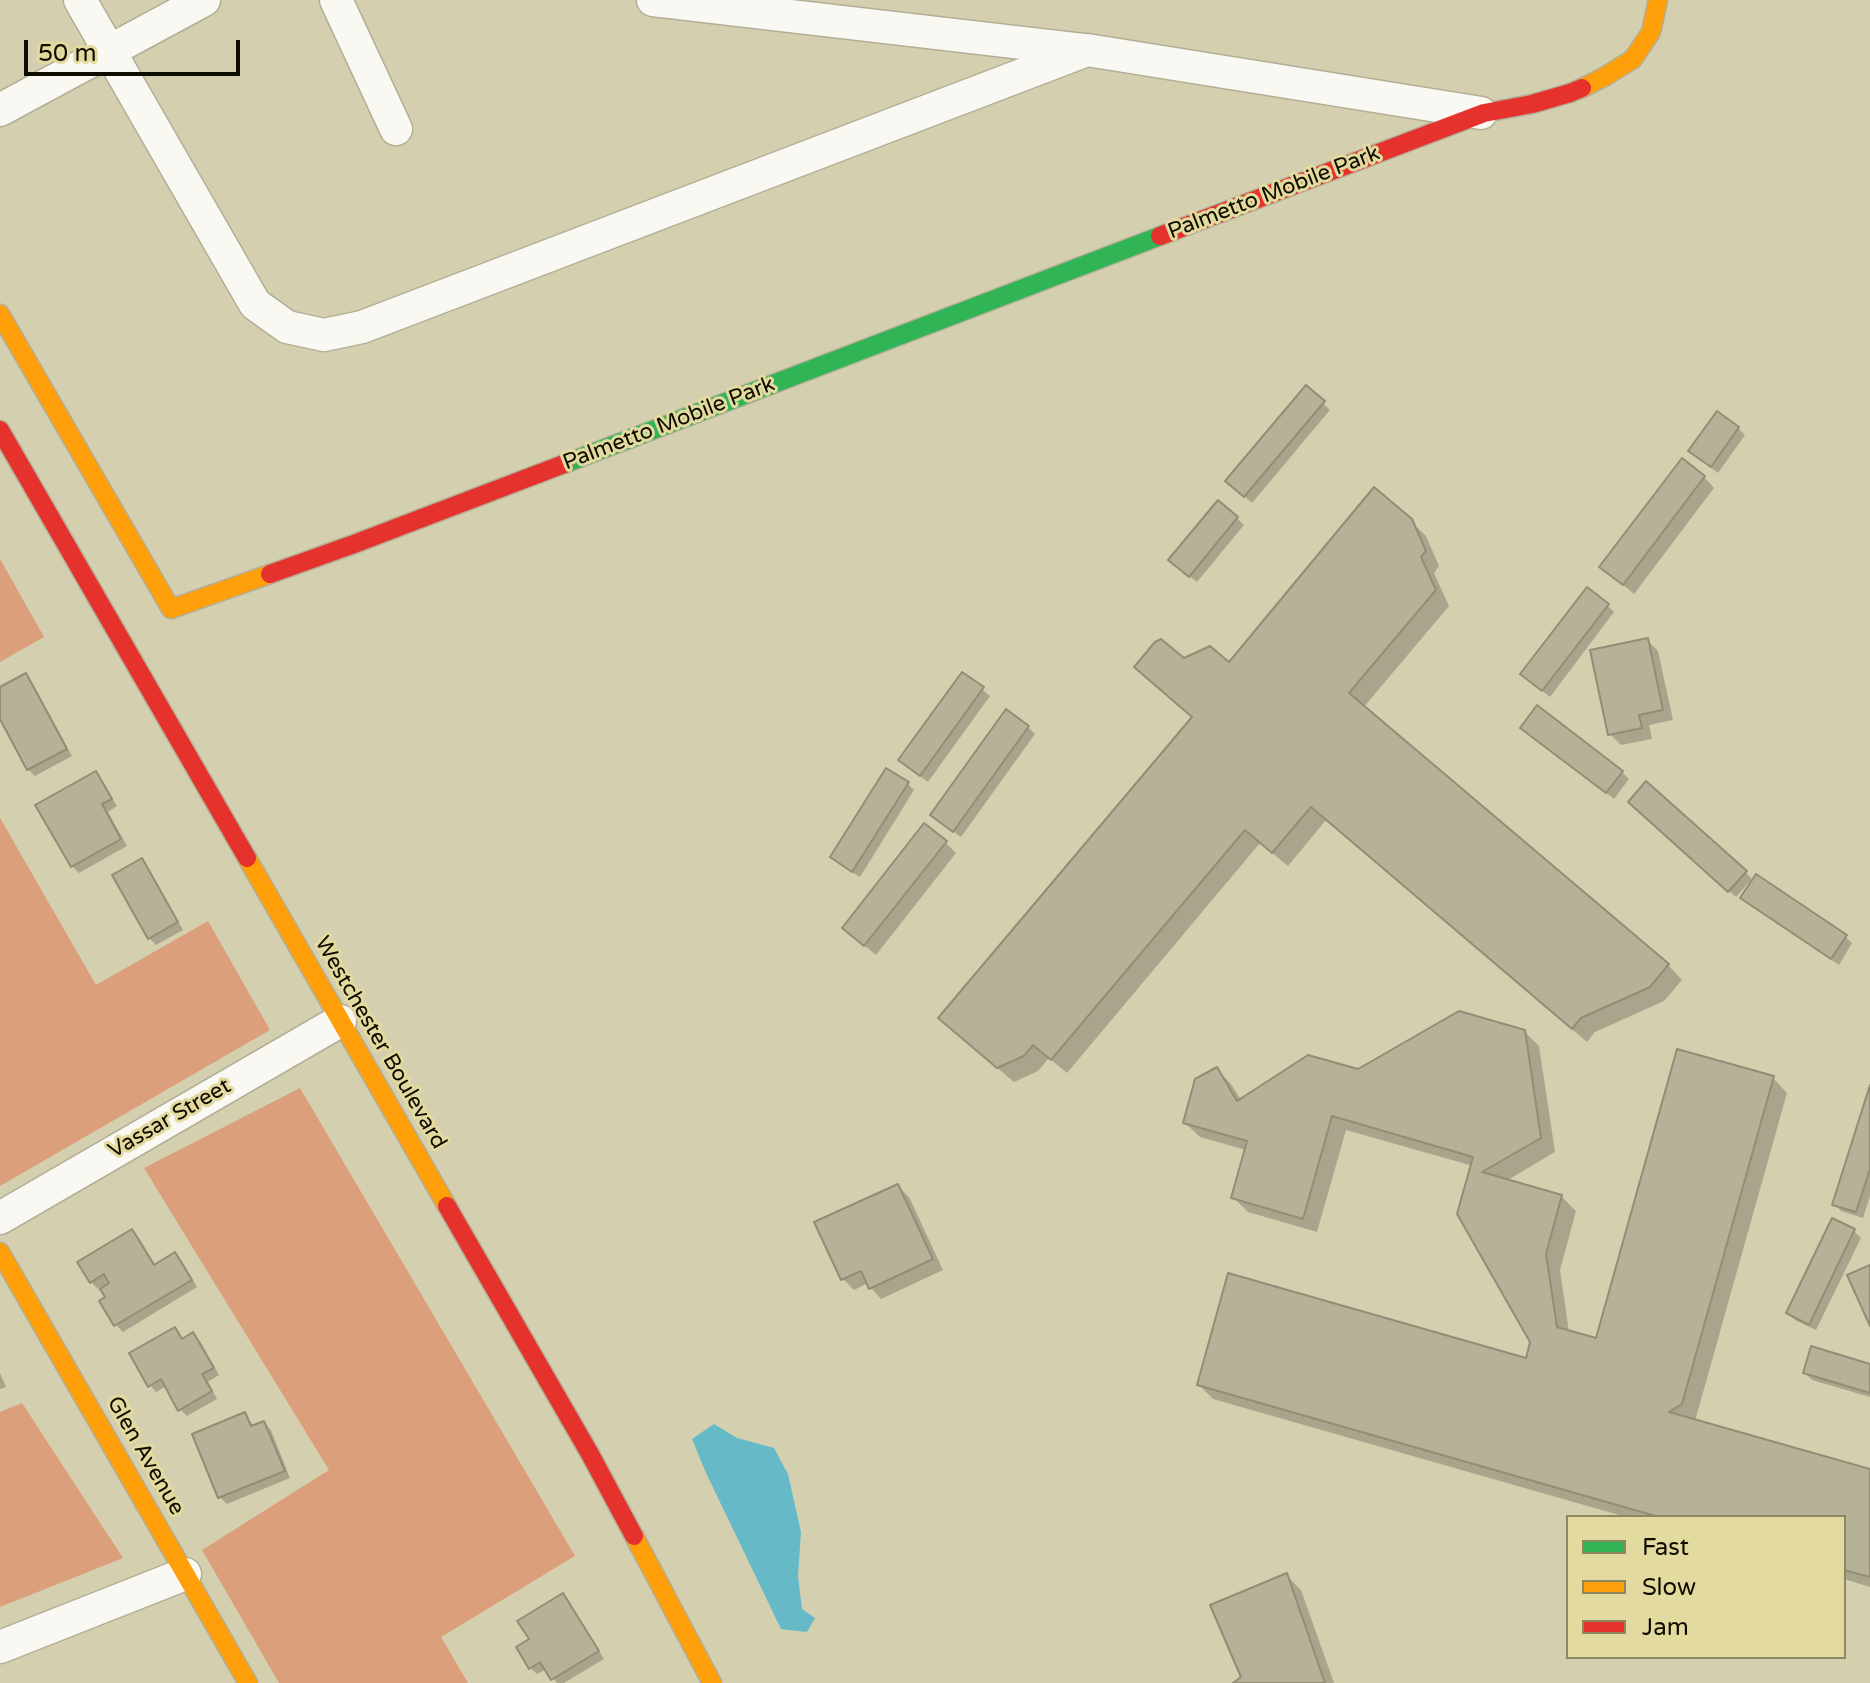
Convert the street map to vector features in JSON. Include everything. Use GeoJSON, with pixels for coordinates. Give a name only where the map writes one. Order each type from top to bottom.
{"type":"FeatureCollection","features":[{"type":"Feature","properties":{"kind":"street","name":"Palmetto Mobile Park"},"geometry":{"type":"LineString","coordinates":[[80,0],[255,304],[287,327],[324,335],[362,327],[1087,50]]}},
{"type":"Feature","properties":{"kind":"street"},"geometry":{"type":"LineString","coordinates":[[0,110],[204,0]]}},
{"type":"Feature","properties":{"kind":"street"},"geometry":{"type":"LineString","coordinates":[[336,0],[396,129]]}},
{"type":"Feature","properties":{"kind":"street","name":"Palmetto Mobile Park"},"geometry":{"type":"LineString","coordinates":[[653,0],[1087,50],[1484,113]]}},
{"type":"Feature","properties":{"kind":"street","name":"Palmetto Mobile Park"},"geometry":{"type":"LineString","coordinates":[[0,314],[171,609],[369,539],[1484,113],[1570,93],[1633,59],[1651,32],[1658,0]]}},
{"type":"Feature","properties":{"kind":"street","name":"Westchester Boulevard"},"geometry":{"type":"LineString","coordinates":[[0,430],[590,1454],[712,1683]]}},
{"type":"Feature","properties":{"kind":"street","name":"Vassar Street"},"geometry":{"type":"LineString","coordinates":[[0,1218],[340,1021]]}},
{"type":"Feature","properties":{"kind":"street","name":"Glen Avenue"},"geometry":{"type":"LineString","coordinates":[[0,1252],[248,1683]]}},
{"type":"Feature","properties":{"kind":"street"},"geometry":{"type":"LineString","coordinates":[[0,1647],[185,1574]]}},
{"type":"Feature","properties":{"kind":"shaded area"},"geometry":{"type":"Polygon","coordinates":[[[0,559],[44,637],[0,662],[0,559]]]}},
{"type":"Feature","properties":{"kind":"shaded area"},"geometry":{"type":"Polygon","coordinates":[[[0,818],[96,985],[208,921],[270,1030],[0,1186],[0,818]]]}},
{"type":"Feature","properties":{"kind":"shaded area"},"geometry":{"type":"Polygon","coordinates":[[[300,1088],[575,1556],[441,1637],[468,1683],[279,1683],[202,1550],[329,1470],[144,1168],[300,1088]]]}},
{"type":"Feature","properties":{"kind":"shaded area"},"geometry":{"type":"Polygon","coordinates":[[[22,1403],[123,1558],[0,1607],[0,1412],[22,1403]]]}},
{"type":"Feature","properties":{"kind":"water"},"geometry":{"type":"Polygon","coordinates":[[[714,1424],[737,1438],[774,1448],[788,1474],[801,1532],[798,1576],[802,1609],[815,1618],[807,1632],[781,1629],[706,1473],[692,1439],[714,1424]]]}},
{"type":"Feature","properties":{"kind":"building"},"geometry":{"type":"Polygon","coordinates":[[[1306,385],[1325,401],[1244,497],[1225,481],[1306,385]]]}},
{"type":"Feature","properties":{"kind":"building"},"geometry":{"type":"Polygon","coordinates":[[[1717,411],[1739,427],[1711,467],[1688,451],[1717,411]]]}},
{"type":"Feature","properties":{"kind":"building"},"geometry":{"type":"Polygon","coordinates":[[[1682,458],[1705,476],[1623,585],[1599,567],[1682,458]]]}},
{"type":"Feature","properties":{"kind":"building"},"geometry":{"type":"Polygon","coordinates":[[[1374,487],[1412,519],[1426,551],[1421,557],[1436,590],[1349,693],[1669,964],[1650,987],[1581,1018],[1572,1029],[1311,807],[1272,853],[1245,830],[1051,1060],[1033,1045],[1024,1056],[997,1068],[938,1018],[1192,717],[1134,667],[1161,639],[1184,658],[1210,646],[1229,662],[1374,487]]]}},
{"type":"Feature","properties":{"kind":"building"},"geometry":{"type":"Polygon","coordinates":[[[1218,500],[1238,517],[1189,577],[1168,560],[1218,500]]]}},
{"type":"Feature","properties":{"kind":"building"},"geometry":{"type":"Polygon","coordinates":[[[1587,587],[1609,604],[1542,691],[1520,674],[1587,587]]]}},
{"type":"Feature","properties":{"kind":"building"},"geometry":{"type":"Polygon","coordinates":[[[1648,638],[1663,710],[1639,715],[1642,728],[1608,735],[1590,650],[1648,638]]]}},
{"type":"Feature","properties":{"kind":"building"},"geometry":{"type":"Polygon","coordinates":[[[962,672],[984,687],[920,776],[898,760],[962,672]]]}},
{"type":"Feature","properties":{"kind":"building"},"geometry":{"type":"Polygon","coordinates":[[[26,673],[67,749],[27,770],[0,719],[0,687],[26,673]]]}},
{"type":"Feature","properties":{"kind":"building"},"geometry":{"type":"Polygon","coordinates":[[[1537,705],[1623,771],[1606,793],[1520,728],[1537,705]]]}},
{"type":"Feature","properties":{"kind":"building"},"geometry":{"type":"Polygon","coordinates":[[[1006,709],[1029,726],[953,832],[930,815],[1006,709]]]}},
{"type":"Feature","properties":{"kind":"building"},"geometry":{"type":"Polygon","coordinates":[[[886,768],[909,782],[852,872],[830,857],[886,768]]]}},
{"type":"Feature","properties":{"kind":"building"},"geometry":{"type":"Polygon","coordinates":[[[96,771],[112,799],[102,804],[121,839],[71,867],[35,805],[96,771]]]}},
{"type":"Feature","properties":{"kind":"building"},"geometry":{"type":"Polygon","coordinates":[[[1646,781],[1747,871],[1728,892],[1628,802],[1646,781]]]}},
{"type":"Feature","properties":{"kind":"building"},"geometry":{"type":"Polygon","coordinates":[[[924,823],[947,841],[864,946],[842,928],[924,823]]]}},
{"type":"Feature","properties":{"kind":"building"},"geometry":{"type":"Polygon","coordinates":[[[142,858],[178,922],[148,939],[112,875],[142,858]]]}},
{"type":"Feature","properties":{"kind":"building"},"geometry":{"type":"Polygon","coordinates":[[[1756,874],[1847,935],[1831,959],[1740,898],[1756,874]]]}},
{"type":"Feature","properties":{"kind":"building"},"geometry":{"type":"Polygon","coordinates":[[[1459,1011],[1525,1030],[1541,1138],[1482,1172],[1562,1195],[1546,1254],[1557,1327],[1596,1338],[1677,1049],[1774,1076],[1682,1404],[1669,1412],[1870,1469],[1870,1577],[1846,1571],[1846,1515],[1652,1515],[1197,1385],[1228,1273],[1526,1358],[1530,1342],[1457,1214],[1473,1157],[1332,1116],[1303,1219],[1231,1198],[1247,1141],[1183,1123],[1195,1079],[1217,1067],[1237,1101],[1308,1055],[1358,1069],[1459,1011]]]}},
{"type":"Feature","properties":{"kind":"building"},"geometry":{"type":"Polygon","coordinates":[[[1870,1085],[1870,1169],[1856,1212],[1832,1205],[1870,1085]]]}},
{"type":"Feature","properties":{"kind":"building"},"geometry":{"type":"Polygon","coordinates":[[[898,1184],[933,1259],[869,1289],[861,1271],[841,1280],[814,1222],[898,1184]]]}},
{"type":"Feature","properties":{"kind":"building"},"geometry":{"type":"Polygon","coordinates":[[[1832,1218],[1855,1229],[1809,1325],[1786,1313],[1832,1218]]]}},
{"type":"Feature","properties":{"kind":"building"},"geometry":{"type":"Polygon","coordinates":[[[132,1229],[154,1265],[175,1252],[192,1280],[114,1326],[99,1301],[105,1297],[100,1289],[109,1283],[104,1274],[90,1283],[77,1262],[132,1229]]]}},
{"type":"Feature","properties":{"kind":"building"},"geometry":{"type":"Polygon","coordinates":[[[1870,1265],[1870,1326],[1847,1275],[1870,1265]]]}},
{"type":"Feature","properties":{"kind":"building"},"geometry":{"type":"Polygon","coordinates":[[[175,1327],[182,1339],[193,1332],[214,1368],[202,1374],[212,1391],[178,1411],[161,1379],[148,1387],[129,1353],[175,1327]]]}},
{"type":"Feature","properties":{"kind":"building"},"geometry":{"type":"Polygon","coordinates":[[[1811,1346],[1870,1364],[1870,1393],[1803,1373],[1811,1346]]]}},
{"type":"Feature","properties":{"kind":"building"},"geometry":{"type":"Polygon","coordinates":[[[245,1412],[251,1426],[264,1421],[285,1471],[218,1498],[192,1434],[245,1412]]]}},
{"type":"Feature","properties":{"kind":"building"},"geometry":{"type":"Polygon","coordinates":[[[1287,1573],[1325,1683],[1233,1683],[1241,1677],[1210,1605],[1287,1573]]]}},
{"type":"Feature","properties":{"kind":"building"},"geometry":{"type":"Polygon","coordinates":[[[563,1593],[599,1651],[551,1680],[540,1662],[529,1669],[516,1647],[529,1639],[517,1621],[563,1593]]]}},
{"type":"Feature","properties":{"kind":"traffic: fast"},"geometry":{"type":"LineString","coordinates":[[564,464],[1160,236]]}},
{"type":"Feature","properties":{"kind":"traffic: slow"},"geometry":{"type":"LineString","coordinates":[[1582,88],[1633,59],[1651,32],[1658,0]]}},
{"type":"Feature","properties":{"kind":"traffic: slow"},"geometry":{"type":"LineString","coordinates":[[0,314],[171,609],[270,574]]}},
{"type":"Feature","properties":{"kind":"traffic: slow"},"geometry":{"type":"LineString","coordinates":[[247,858],[447,1206]]}},
{"type":"Feature","properties":{"kind":"traffic: slow"},"geometry":{"type":"LineString","coordinates":[[0,1252],[248,1683]]}},
{"type":"Feature","properties":{"kind":"traffic: slow"},"geometry":{"type":"LineString","coordinates":[[634,1536],[712,1683]]}},
{"type":"Feature","properties":{"kind":"traffic: jam"},"geometry":{"type":"LineString","coordinates":[[1160,236],[1484,113],[1532,104],[1582,88]]}},
{"type":"Feature","properties":{"kind":"traffic: jam"},"geometry":{"type":"LineString","coordinates":[[0,430],[247,858]]}},
{"type":"Feature","properties":{"kind":"traffic: jam"},"geometry":{"type":"LineString","coordinates":[[270,574],[564,464]]}},
{"type":"Feature","properties":{"kind":"traffic: jam"},"geometry":{"type":"LineString","coordinates":[[447,1206],[634,1536]]}}]}
